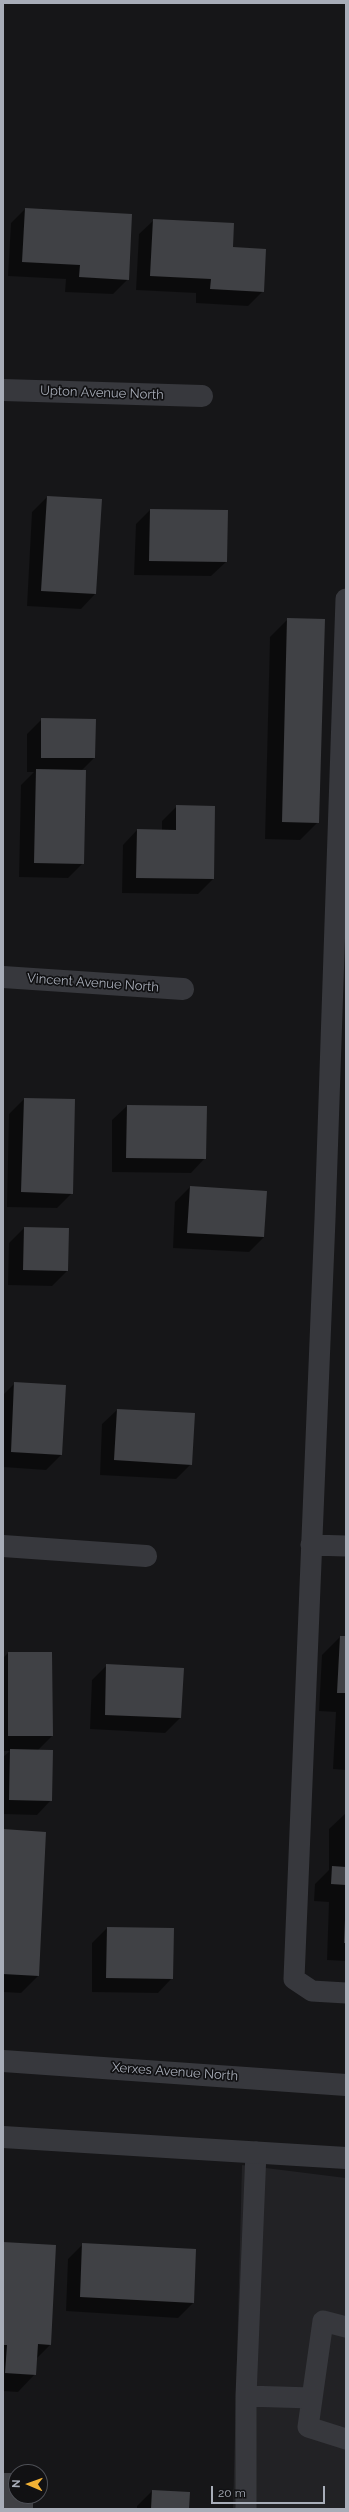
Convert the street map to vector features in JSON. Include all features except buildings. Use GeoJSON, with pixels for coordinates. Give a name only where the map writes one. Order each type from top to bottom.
{"type":"FeatureCollection","features":[{"type":"Feature","properties":{"kind":"street","name":"Upton Avenue North"},"geometry":{"type":"LineString","coordinates":[[3,390],[202,396]]}},
{"type":"Feature","properties":{"kind":"street","name":"Vincent Avenue North"},"geometry":{"type":"LineString","coordinates":[[3,977],[183,989]]}},
{"type":"Feature","properties":{"kind":"street"},"geometry":{"type":"LineString","coordinates":[[3,1546],[146,1556]]}},
{"type":"Feature","properties":{"kind":"street","name":"Xerxes Avenue North"},"geometry":{"type":"LineString","coordinates":[[3,2061],[346,2085]]}},
{"type":"Feature","properties":{"kind":"street"},"geometry":{"type":"LineString","coordinates":[[3,2137],[346,2158]]}},
{"type":"Feature","properties":{"kind":"lane"},"geometry":{"type":"LineString","coordinates":[[346,599],[344,719],[294,1979],[312,1991],[346,1993]]}},
{"type":"Feature","properties":{"kind":"lane"},"geometry":{"type":"LineString","coordinates":[[311,1545],[346,1546]]}},
{"type":"Feature","properties":{"kind":"lane"},"geometry":{"type":"LineString","coordinates":[[246,2509],[246,2396],[256,2152]]}},
{"type":"Feature","properties":{"kind":"lane"},"geometry":{"type":"LineString","coordinates":[[346,2327],[323,2321],[308,2427],[346,2439]]}},
{"type":"Feature","properties":{"kind":"lane"},"geometry":{"type":"LineString","coordinates":[[246,2396],[312,2398]]}},
{"type":"Feature","properties":{"kind":"shaded area"},"geometry":{"type":"Polygon","coordinates":[[[242,2165],[346,2178],[346,2509],[233,2509],[242,2165]]]}}]}
